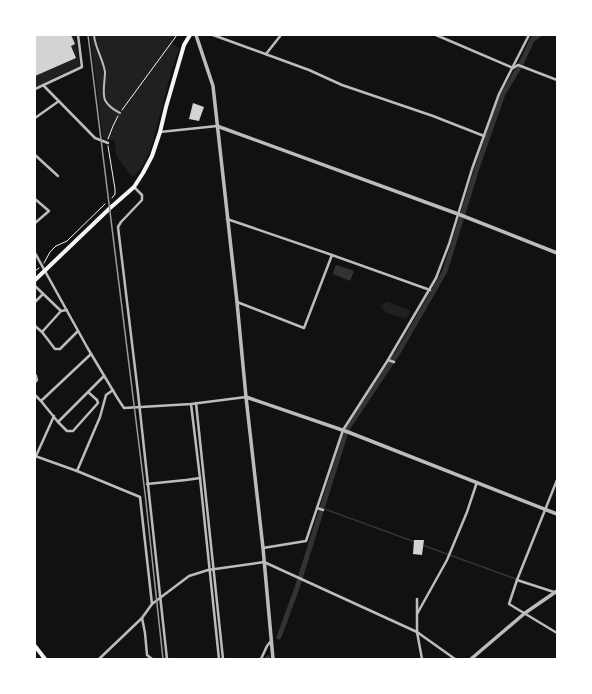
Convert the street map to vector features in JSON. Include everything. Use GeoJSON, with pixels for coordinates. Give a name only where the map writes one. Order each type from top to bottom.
{"type":"FeatureCollection","features":[{"type":"Feature","properties":{"kind":"main road"},"geometry":{"type":"LineString","coordinates":[[35,280],[134,187],[143,173],[152,156],[184,45],[190,35]]}},
{"type":"Feature","properties":{"kind":"main road"},"geometry":{"type":"LineString","coordinates":[[35,646],[45,659]]}},
{"type":"Feature","properties":{"kind":"street"},"geometry":{"type":"LineString","coordinates":[[35,89],[82,67],[78,35]]}},
{"type":"Feature","properties":{"kind":"street"},"geometry":{"type":"LineString","coordinates":[[94,35],[104,66],[104,97],[111,107],[120,113]]}},
{"type":"Feature","properties":{"kind":"street"},"geometry":{"type":"LineString","coordinates":[[196,35],[213,86],[263,548],[273,659]]}},
{"type":"Feature","properties":{"kind":"street"},"geometry":{"type":"LineString","coordinates":[[213,35],[309,70],[342,85],[433,116],[484,136]]}},
{"type":"Feature","properties":{"kind":"street"},"geometry":{"type":"LineString","coordinates":[[266,54],[281,35]]}},
{"type":"Feature","properties":{"kind":"street"},"geometry":{"type":"LineString","coordinates":[[436,35],[513,68]]}},
{"type":"Feature","properties":{"kind":"street"},"geometry":{"type":"LineString","coordinates":[[263,548],[306,541],[345,431],[389,361],[436,278],[461,216],[484,136],[499,94],[529,35]]}},
{"type":"Feature","properties":{"kind":"street"},"geometry":{"type":"LineString","coordinates":[[513,68],[518,65],[522,66],[557,80]]}},
{"type":"Feature","properties":{"kind":"street"},"geometry":{"type":"LineString","coordinates":[[43,85],[95,138],[108,143]]}},
{"type":"Feature","properties":{"kind":"street"},"geometry":{"type":"LineString","coordinates":[[35,118],[59,101]]}},
{"type":"Feature","properties":{"kind":"street"},"geometry":{"type":"LineString","coordinates":[[160,132],[217,126],[557,253]]}},
{"type":"Feature","properties":{"kind":"street"},"geometry":{"type":"LineString","coordinates":[[35,155],[58,176]]}},
{"type":"Feature","properties":{"kind":"street"},"geometry":{"type":"LineString","coordinates":[[134,187],[142,195],[142,200],[118,227],[167,659]]}},
{"type":"Feature","properties":{"kind":"street"},"geometry":{"type":"LineString","coordinates":[[35,199],[49,211],[35,223]]}},
{"type":"Feature","properties":{"kind":"street"},"geometry":{"type":"LineString","coordinates":[[227,220],[430,290]]}},
{"type":"Feature","properties":{"kind":"street"},"geometry":{"type":"LineString","coordinates":[[35,253],[91,354],[124,408],[191,404],[246,397],[345,431],[557,514]]}},
{"type":"Feature","properties":{"kind":"street"},"geometry":{"type":"LineString","coordinates":[[237,302],[304,328],[332,256]]}},
{"type":"Feature","properties":{"kind":"street"},"geometry":{"type":"LineString","coordinates":[[35,286],[61,311]]}},
{"type":"Feature","properties":{"kind":"street"},"geometry":{"type":"LineString","coordinates":[[35,302],[43,294]]}},
{"type":"Feature","properties":{"kind":"street"},"geometry":{"type":"LineString","coordinates":[[42,332],[61,311],[66,310]]}},
{"type":"Feature","properties":{"kind":"street"},"geometry":{"type":"LineString","coordinates":[[35,326],[42,332],[55,349],[60,348],[78,331]]}},
{"type":"Feature","properties":{"kind":"street"},"geometry":{"type":"LineString","coordinates":[[41,401],[91,354]]}},
{"type":"Feature","properties":{"kind":"street"},"geometry":{"type":"LineString","coordinates":[[389,361],[394,362]]}},
{"type":"Feature","properties":{"kind":"street"},"geometry":{"type":"LineString","coordinates":[[35,375],[37,380],[35,382]]}},
{"type":"Feature","properties":{"kind":"street"},"geometry":{"type":"LineString","coordinates":[[58,422],[104,376]]}},
{"type":"Feature","properties":{"kind":"street"},"geometry":{"type":"LineString","coordinates":[[77,471],[100,417],[106,395],[113,390]]}},
{"type":"Feature","properties":{"kind":"street"},"geometry":{"type":"LineString","coordinates":[[35,395],[67,431],[72,431],[98,403],[97,400],[88,392]]}},
{"type":"Feature","properties":{"kind":"street"},"geometry":{"type":"LineString","coordinates":[[196,403],[222,659]]}},
{"type":"Feature","properties":{"kind":"street"},"geometry":{"type":"LineString","coordinates":[[191,404],[219,659]]}},
{"type":"Feature","properties":{"kind":"street"},"geometry":{"type":"LineString","coordinates":[[54,416],[36,456],[140,497],[152,604]]}},
{"type":"Feature","properties":{"kind":"street"},"geometry":{"type":"LineString","coordinates":[[147,484],[204,478]]}},
{"type":"Feature","properties":{"kind":"street"},"geometry":{"type":"LineString","coordinates":[[557,480],[517,580],[509,604],[557,633]]}},
{"type":"Feature","properties":{"kind":"street"},"geometry":{"type":"LineString","coordinates":[[417,614],[447,560],[467,512],[477,482]]}},
{"type":"Feature","properties":{"kind":"street"},"geometry":{"type":"LineString","coordinates":[[318,508],[323,510]]}},
{"type":"Feature","properties":{"kind":"street"},"geometry":{"type":"LineString","coordinates":[[99,659],[142,618],[152,604],[189,576],[210,570],[264,562],[417,632],[455,659]]}},
{"type":"Feature","properties":{"kind":"street"},"geometry":{"type":"LineString","coordinates":[[517,580],[555,592]]}},
{"type":"Feature","properties":{"kind":"street"},"geometry":{"type":"LineString","coordinates":[[471,659],[525,613],[555,592]]}},
{"type":"Feature","properties":{"kind":"street"},"geometry":{"type":"LineString","coordinates":[[417,599],[417,632],[422,659]]}},
{"type":"Feature","properties":{"kind":"street"},"geometry":{"type":"LineString","coordinates":[[142,618],[148,655],[152,659]]}},
{"type":"Feature","properties":{"kind":"street"},"geometry":{"type":"LineString","coordinates":[[261,659],[271,640]]}},
{"type":"Feature","properties":{"kind":"path"},"geometry":{"type":"LineString","coordinates":[[112,198],[115,194],[115,189],[109,159],[109,136],[120,113],[177,35]]}},
{"type":"Feature","properties":{"kind":"path"},"geometry":{"type":"LineString","coordinates":[[35,270],[42,265],[50,252],[56,246],[67,241],[105,204]]}},
{"type":"Feature","properties":{"kind":"shaded area"},"geometry":{"type":"Polygon","coordinates":[[[35,35],[75,35],[80,66],[35,87],[35,35]]]}},
{"type":"Feature","properties":{"kind":"shaded area"},"geometry":{"type":"Polygon","coordinates":[[[90,35],[175,35],[170,41],[179,49],[171,72],[152,145],[142,167],[132,177],[116,155],[115,141],[103,138],[90,35]]]}},
{"type":"Feature","properties":{"kind":"shaded area"},"geometry":{"type":"Polygon","coordinates":[[[336,265],[354,271],[350,281],[333,274],[336,265]]]}},
{"type":"Feature","properties":{"kind":"shaded area"},"geometry":{"type":"Polygon","coordinates":[[[386,302],[411,311],[406,319],[387,313],[380,306],[386,302]]]}},
{"type":"Feature","properties":{"kind":"building"},"geometry":{"type":"Polygon","coordinates":[[[35,35],[71,35],[75,44],[71,46],[76,58],[35,76],[35,35]]]}},
{"type":"Feature","properties":{"kind":"building"},"geometry":{"type":"Polygon","coordinates":[[[193,103],[204,107],[199,121],[189,119],[193,103]]]}},
{"type":"Feature","properties":{"kind":"building"},"geometry":{"type":"Polygon","coordinates":[[[414,540],[424,540],[422,555],[413,554],[414,540]]]}},
{"type":"Feature","properties":{"kind":"waterway"},"geometry":{"type":"LineString","coordinates":[[532,40],[533,35]]}},
{"type":"Feature","properties":{"kind":"waterway"},"geometry":{"type":"LineString","coordinates":[[279,637],[297,588],[347,429],[399,351],[445,271],[478,165],[503,94],[521,64],[532,40],[539,35]]}},
{"type":"Feature","properties":{"kind":"waterway"},"geometry":{"type":"LineString","coordinates":[[322,508],[415,542]]}},
{"type":"Feature","properties":{"kind":"waterway"},"geometry":{"type":"LineString","coordinates":[[422,545],[516,579]]}},
{"type":"Feature","properties":{"kind":"railway"},"geometry":{"type":"LineString","coordinates":[[88,35],[145,493],[163,659]]}}]}
